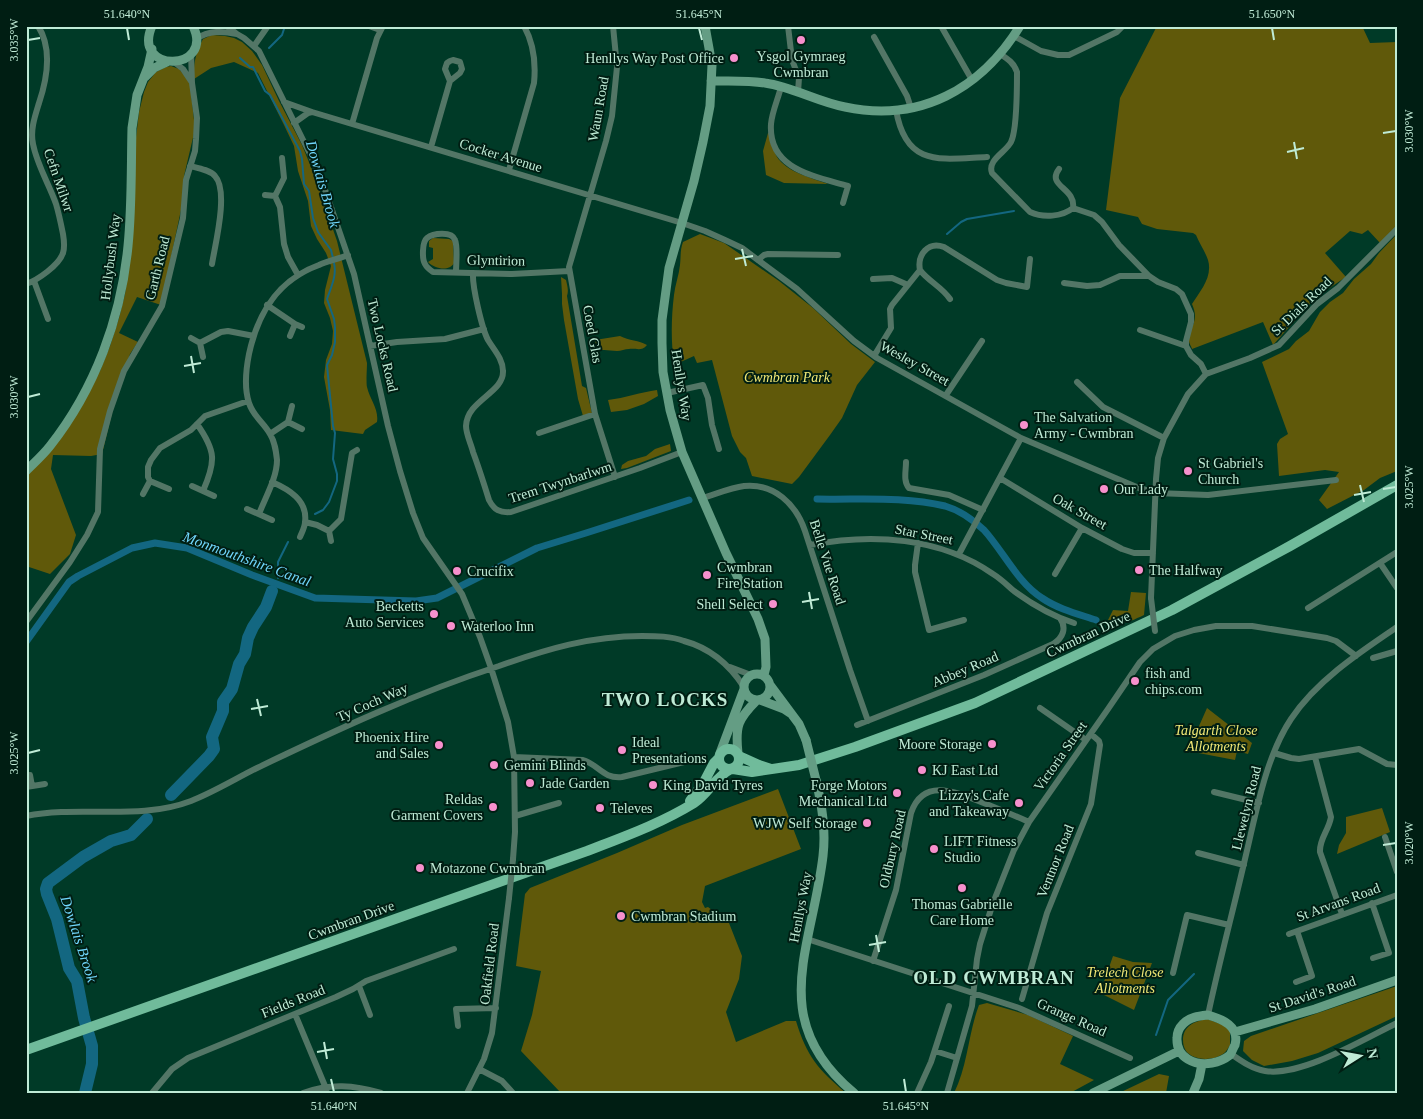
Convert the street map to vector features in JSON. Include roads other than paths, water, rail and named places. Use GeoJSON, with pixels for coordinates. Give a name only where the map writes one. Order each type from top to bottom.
{"type":"FeatureCollection","features":[{"type":"Feature","properties":{"kind":"main road","name":"Cwmbran Drive"},"geometry":{"type":"LineString","coordinates":[[26,1050],[587,851],[664,821],[701,798],[722,775],[732,769],[752,772],[799,765],[975,703],[1172,610],[1397,486]]}},
{"type":"Feature","properties":{"kind":"main road"},"geometry":{"type":"LineString","coordinates":[[683,809],[696,793],[724,750],[729,748],[759,765],[774,769]]}},
{"type":"Feature","properties":{"kind":"main road"},"geometry":{"type":"LineString","coordinates":[[720,756],[721,766],[726,769],[732,769],[739,763],[739,754]]}},
{"type":"Feature","properties":{"kind":"street","name":"Cefn Milwr"},"geometry":{"type":"LineString","coordinates":[[26,284],[42,276],[59,261],[63,253],[64,243],[56,205],[40,168],[33,144],[32,134],[35,115],[47,72],[44,39],[38,26]]}},
{"type":"Feature","properties":{"kind":"street"},"geometry":{"type":"LineString","coordinates":[[142,81],[154,68],[182,60],[191,53],[196,39],[196,31],[193,26]]}},
{"type":"Feature","properties":{"kind":"street","name":"Two Locks Road"},"geometry":{"type":"LineString","coordinates":[[227,26],[259,51],[322,181],[354,274],[388,426],[413,513],[423,538],[461,593],[480,637],[508,722],[514,757]]}},
{"type":"Feature","properties":{"kind":"street"},"geometry":{"type":"LineString","coordinates":[[254,46],[268,26]]}},
{"type":"Feature","properties":{"kind":"street"},"geometry":{"type":"LineString","coordinates":[[352,124],[382,28],[369,26]]}},
{"type":"Feature","properties":{"kind":"street"},"geometry":{"type":"LineString","coordinates":[[509,170],[534,83],[535,70],[532,48],[524,26]]}},
{"type":"Feature","properties":{"kind":"street","name":"Waun Road"},"geometry":{"type":"LineString","coordinates":[[589,195],[612,116],[617,67],[613,26]]}},
{"type":"Feature","properties":{"kind":"street","name":"Henllys Way"},"geometry":{"type":"LineString","coordinates":[[705,26],[712,65],[710,106],[703,142],[669,268],[662,320],[662,355],[667,394],[682,452],[726,553],[761,625],[766,653],[764,675]]}},
{"type":"Feature","properties":{"kind":"street"},"geometry":{"type":"LineString","coordinates":[[788,26],[792,60],[799,78],[798,92]]}},
{"type":"Feature","properties":{"kind":"street"},"geometry":{"type":"LineString","coordinates":[[941,26],[972,80]]}},
{"type":"Feature","properties":{"kind":"street"},"geometry":{"type":"LineString","coordinates":[[711,81],[766,83],[847,108],[868,110],[911,108],[938,101],[987,69],[1020,26]]}},
{"type":"Feature","properties":{"kind":"street"},"geometry":{"type":"LineString","coordinates":[[1014,36],[1041,51],[1058,55],[1069,55],[1117,32],[1124,26]]}},
{"type":"Feature","properties":{"kind":"street","name":"Hollybush Way"},"geometry":{"type":"LineString","coordinates":[[26,471],[50,446],[76,407],[94,374],[108,340],[118,306],[129,245],[132,128],[136,101],[152,49],[149,41],[149,29]]}},
{"type":"Feature","properties":{"kind":"street"},"geometry":{"type":"LineString","coordinates":[[196,39],[213,32],[237,34]]}},
{"type":"Feature","properties":{"kind":"street"},"geometry":{"type":"LineString","coordinates":[[874,37],[907,96],[911,108]]}},
{"type":"Feature","properties":{"kind":"street"},"geometry":{"type":"LineString","coordinates":[[152,49],[158,58],[171,62],[183,69],[192,82]]}},
{"type":"Feature","properties":{"kind":"street","name":"Garth Road"},"geometry":{"type":"LineString","coordinates":[[26,622],[70,562],[87,535],[98,512],[100,449],[110,411],[124,371],[162,306],[183,218],[186,180],[195,150],[197,118],[192,82],[191,53]]}},
{"type":"Feature","properties":{"kind":"street"},"geometry":{"type":"LineString","coordinates":[[1000,54],[1011,62],[1017,72],[1014,131],[1010,143],[993,163],[990,170],[1030,212],[1039,215],[1058,215],[1066,213],[1073,208],[1074,202],[1056,179],[1056,173],[1059,169]]}},
{"type":"Feature","properties":{"kind":"street"},"geometry":{"type":"LineString","coordinates":[[431,147],[450,81]]}},
{"type":"Feature","properties":{"kind":"street"},"geometry":{"type":"LineString","coordinates":[[781,87],[771,123],[773,144],[778,154],[784,161],[802,171],[848,186],[843,203]]}},
{"type":"Feature","properties":{"kind":"street","name":"Cocker Avenue"},"geometry":{"type":"LineString","coordinates":[[284,102],[682,222]]}},
{"type":"Feature","properties":{"kind":"street"},"geometry":{"type":"LineString","coordinates":[[896,110],[901,131],[906,140],[912,147],[926,156],[942,159],[987,157]]}},
{"type":"Feature","properties":{"kind":"street"},"geometry":{"type":"LineString","coordinates":[[294,123],[312,112]]}},
{"type":"Feature","properties":{"kind":"street"},"geometry":{"type":"LineString","coordinates":[[275,196],[284,178],[282,158]]}},
{"type":"Feature","properties":{"kind":"street"},"geometry":{"type":"LineString","coordinates":[[190,166],[212,173],[219,182],[221,209],[217,254],[212,264]]}},
{"type":"Feature","properties":{"kind":"street"},"geometry":{"type":"LineString","coordinates":[[264,195],[275,196]]}},
{"type":"Feature","properties":{"kind":"street","name":"Coed Glas"},"geometry":{"type":"LineString","coordinates":[[589,195],[569,271],[595,414],[615,477]]}},
{"type":"Feature","properties":{"kind":"street"},"geometry":{"type":"LineString","coordinates":[[275,196],[280,207],[284,244],[288,257],[298,275]]}},
{"type":"Feature","properties":{"kind":"street"},"geometry":{"type":"LineString","coordinates":[[1073,208],[1089,212],[1097,217],[1119,245],[1149,276],[1158,282],[1176,288],[1185,298],[1192,318],[1186,346],[1191,355],[1201,364],[1206,374],[1188,394],[1164,438],[1158,463],[1151,598],[1155,631],[1162,643]]}},
{"type":"Feature","properties":{"kind":"street","name":"Wesley Street"},"geometry":{"type":"LineString","coordinates":[[682,222],[742,248],[797,289],[854,341],[874,356],[1021,438],[1139,488],[1156,492],[1217,494],[1336,480]]}},
{"type":"Feature","properties":{"kind":"street","name":"St Dials Road"},"geometry":{"type":"LineString","coordinates":[[1206,374],[1279,345],[1317,304],[1338,288],[1397,229]]}},
{"type":"Feature","properties":{"kind":"street","name":"Glyntirion"},"geometry":{"type":"LineString","coordinates":[[456,272],[456,240],[448,234],[428,237],[424,241],[424,261],[425,266],[433,272],[512,274],[569,271]]}},
{"type":"Feature","properties":{"kind":"street"},"geometry":{"type":"LineString","coordinates":[[950,299],[946,293],[920,270],[919,264],[922,254],[929,248],[937,245],[944,247],[997,280],[1027,287],[1030,259]]}},
{"type":"Feature","properties":{"kind":"street"},"geometry":{"type":"LineString","coordinates":[[758,260],[768,254],[838,255]]}},
{"type":"Feature","properties":{"kind":"street"},"geometry":{"type":"LineString","coordinates":[[258,514],[272,482],[277,462],[274,443],[270,434],[254,415],[248,401],[246,375],[254,336],[267,305],[277,292],[298,275],[319,264],[348,255]]}},
{"type":"Feature","properties":{"kind":"street"},"geometry":{"type":"LineString","coordinates":[[874,356],[891,328],[891,307],[920,270]]}},
{"type":"Feature","properties":{"kind":"street","name":"Trem Twynbarlwm"},"geometry":{"type":"LineString","coordinates":[[473,273],[484,329],[487,339],[502,362],[503,376],[500,383],[472,408],[466,427],[489,500],[495,509],[499,512],[511,512],[682,452]]}},
{"type":"Feature","properties":{"kind":"street"},"geometry":{"type":"LineString","coordinates":[[1064,283],[1086,286],[1100,285],[1120,276],[1149,276]]}},
{"type":"Feature","properties":{"kind":"street"},"geometry":{"type":"LineString","coordinates":[[873,279],[892,278],[908,285]]}},
{"type":"Feature","properties":{"kind":"street"},"geometry":{"type":"LineString","coordinates":[[34,281],[48,319]]}},
{"type":"Feature","properties":{"kind":"street"},"geometry":{"type":"LineString","coordinates":[[267,305],[295,324],[302,326]]}},
{"type":"Feature","properties":{"kind":"street"},"geometry":{"type":"LineString","coordinates":[[290,336],[295,324]]}},
{"type":"Feature","properties":{"kind":"street"},"geometry":{"type":"LineString","coordinates":[[370,346],[396,342],[445,339],[484,329]]}},
{"type":"Feature","properties":{"kind":"street"},"geometry":{"type":"LineString","coordinates":[[1140,330],[1186,346]]}},
{"type":"Feature","properties":{"kind":"street"},"geometry":{"type":"LineString","coordinates":[[200,343],[221,332],[228,331],[254,336]]}},
{"type":"Feature","properties":{"kind":"street"},"geometry":{"type":"LineString","coordinates":[[190,338],[200,343]]}},
{"type":"Feature","properties":{"kind":"street"},"geometry":{"type":"LineString","coordinates":[[946,395],[982,341]]}},
{"type":"Feature","properties":{"kind":"street"},"geometry":{"type":"LineString","coordinates":[[200,343],[203,357]]}},
{"type":"Feature","properties":{"kind":"street"},"geometry":{"type":"LineString","coordinates":[[1078,382],[1103,407],[1164,438]]}},
{"type":"Feature","properties":{"kind":"street"},"geometry":{"type":"LineString","coordinates":[[667,394],[703,385],[708,398],[712,425],[719,449]]}},
{"type":"Feature","properties":{"kind":"street"},"geometry":{"type":"LineString","coordinates":[[168,489],[150,481],[147,473],[148,467],[156,453],[166,444],[197,424],[205,416],[248,401]]}},
{"type":"Feature","properties":{"kind":"street"},"geometry":{"type":"LineString","coordinates":[[270,434],[288,422],[292,406]]}},
{"type":"Feature","properties":{"kind":"street"},"geometry":{"type":"LineString","coordinates":[[539,433],[595,414]]}},
{"type":"Feature","properties":{"kind":"street"},"geometry":{"type":"LineString","coordinates":[[288,422],[302,430]]}},
{"type":"Feature","properties":{"kind":"street"},"geometry":{"type":"LineString","coordinates":[[197,424],[210,445],[213,464],[203,491]]}},
{"type":"Feature","properties":{"kind":"street"},"geometry":{"type":"LineString","coordinates":[[959,554],[1021,438]]}},
{"type":"Feature","properties":{"kind":"street"},"geometry":{"type":"LineString","coordinates":[[329,531],[341,520],[352,453],[357,450]]}},
{"type":"Feature","properties":{"kind":"street"},"geometry":{"type":"LineString","coordinates":[[906,462],[905,479],[909,488],[949,495],[983,510]]}},
{"type":"Feature","properties":{"kind":"street","name":"Oak Street"},"geometry":{"type":"LineString","coordinates":[[1000,478],[1082,528],[1127,550],[1137,553],[1153,553]]}},
{"type":"Feature","properties":{"kind":"street"},"geometry":{"type":"LineString","coordinates":[[143,494],[150,481]]}},
{"type":"Feature","properties":{"kind":"street"},"geometry":{"type":"LineString","coordinates":[[272,482],[297,496],[302,504],[305,522],[300,537]]}},
{"type":"Feature","properties":{"kind":"street"},"geometry":{"type":"LineString","coordinates":[[192,486],[214,496]]}},
{"type":"Feature","properties":{"kind":"street","name":"Belle Vue Road"},"geometry":{"type":"LineString","coordinates":[[702,498],[742,486],[757,487],[776,492],[787,500],[798,514],[868,721]]}},
{"type":"Feature","properties":{"kind":"street"},"geometry":{"type":"LineString","coordinates":[[247,509],[272,520]]}},
{"type":"Feature","properties":{"kind":"street"},"geometry":{"type":"LineString","coordinates":[[305,522],[329,531]]}},
{"type":"Feature","properties":{"kind":"street"},"geometry":{"type":"LineString","coordinates":[[1055,574],[1082,528]]}},
{"type":"Feature","properties":{"kind":"street"},"geometry":{"type":"LineString","coordinates":[[329,531],[331,541]]}},
{"type":"Feature","properties":{"kind":"street","name":"Star Street"},"geometry":{"type":"LineString","coordinates":[[810,545],[846,539],[900,540],[944,549],[959,554],[994,574],[1015,592],[1046,612],[1074,623]]}},
{"type":"Feature","properties":{"kind":"street"},"geometry":{"type":"LineString","coordinates":[[918,543],[915,572],[929,630],[964,620]]}},
{"type":"Feature","properties":{"kind":"street"},"geometry":{"type":"LineString","coordinates":[[1308,608],[1397,552]]}},
{"type":"Feature","properties":{"kind":"street"},"geometry":{"type":"LineString","coordinates":[[1380,563],[1397,588]]}},
{"type":"Feature","properties":{"kind":"street","name":"Abbey Road"},"geometry":{"type":"LineString","coordinates":[[857,725],[984,675],[1053,644],[1059,640],[1063,633],[1063,624],[1060,618]]}},
{"type":"Feature","properties":{"kind":"street","name":"Victoria Street"},"geometry":{"type":"LineString","coordinates":[[947,1093],[970,1014],[978,951],[988,917],[1014,850],[1028,822],[1146,654],[1182,633],[1222,625],[1328,638],[1336,641],[1356,656]]}},
{"type":"Feature","properties":{"kind":"street","name":"Llewelyn Road"},"geometry":{"type":"LineString","coordinates":[[1208,1015],[1259,802],[1274,752],[1283,732],[1300,706],[1320,686],[1356,656],[1397,627]]}},
{"type":"Feature","properties":{"kind":"street","name":"Ty Coch Way"},"geometry":{"type":"LineString","coordinates":[[26,816],[72,811],[150,810],[191,801],[300,747],[421,694],[474,673],[564,645],[610,637],[664,637],[684,640],[710,651],[729,666],[751,675]]}},
{"type":"Feature","properties":{"kind":"street"},"geometry":{"type":"LineString","coordinates":[[1373,658],[1397,650]]}},
{"type":"Feature","properties":{"kind":"street","name":"Ty Coch Way"},"geometry":{"type":"LineString","coordinates":[[729,666],[744,688]]}},
{"type":"Feature","properties":{"kind":"street"},"geometry":{"type":"LineString","coordinates":[[720,756],[746,680],[751,675],[764,675],[767,678],[770,689],[767,696],[758,700],[739,722],[736,739],[739,754]]}},
{"type":"Feature","properties":{"kind":"street","name":"Henllys Way"},"geometry":{"type":"LineString","coordinates":[[770,685],[800,724],[816,780],[823,821],[824,842],[820,873],[803,961],[800,988],[803,1014],[813,1044],[826,1066],[854,1093]]}},
{"type":"Feature","properties":{"kind":"street"},"geometry":{"type":"LineString","coordinates":[[744,688],[747,696],[750,698],[784,709],[792,715]]}},
{"type":"Feature","properties":{"kind":"street"},"geometry":{"type":"LineString","coordinates":[[1040,708],[1086,740]]}},
{"type":"Feature","properties":{"kind":"street","name":"Ventnor Road"},"geometry":{"type":"LineString","coordinates":[[1022,999],[1047,913],[1092,800],[1100,745],[1098,739],[1090,734]]}},
{"type":"Feature","properties":{"kind":"street"},"geometry":{"type":"LineString","coordinates":[[1274,752],[1296,759],[1359,749],[1387,764],[1397,765]]}},
{"type":"Feature","properties":{"kind":"street"},"geometry":{"type":"LineString","coordinates":[[514,757],[583,760],[590,762],[605,774],[613,777],[622,777],[684,762]]}},
{"type":"Feature","properties":{"kind":"street","name":"Oakfield Road"},"geometry":{"type":"LineString","coordinates":[[467,1093],[490,1041],[496,1008],[513,860],[516,816],[514,757]]}},
{"type":"Feature","properties":{"kind":"street"},"geometry":{"type":"LineString","coordinates":[[1315,757],[1330,817],[1320,844],[1320,852],[1342,914]]}},
{"type":"Feature","properties":{"kind":"street"},"geometry":{"type":"LineString","coordinates":[[30,775],[29,786],[45,784]]}},
{"type":"Feature","properties":{"kind":"street","name":"Oldbury Road"},"geometry":{"type":"LineString","coordinates":[[873,961],[896,890],[911,813],[921,797],[934,791],[951,791],[1028,822]]}},
{"type":"Feature","properties":{"kind":"street"},"geometry":{"type":"LineString","coordinates":[[1214,792],[1259,802]]}},
{"type":"Feature","properties":{"kind":"street"},"geometry":{"type":"LineString","coordinates":[[516,816],[559,803]]}},
{"type":"Feature","properties":{"kind":"street"},"geometry":{"type":"LineString","coordinates":[[1385,837],[1397,872]]}},
{"type":"Feature","properties":{"kind":"street"},"geometry":{"type":"LineString","coordinates":[[1198,853],[1244,865]]}},
{"type":"Feature","properties":{"kind":"street","name":"St Arvans Road"},"geometry":{"type":"LineString","coordinates":[[1289,934],[1397,895]]}},
{"type":"Feature","properties":{"kind":"street"},"geometry":{"type":"LineString","coordinates":[[1372,903],[1388,953],[1373,958]]}},
{"type":"Feature","properties":{"kind":"street"},"geometry":{"type":"LineString","coordinates":[[1173,973],[1187,915],[1229,925]]}},
{"type":"Feature","properties":{"kind":"street"},"geometry":{"type":"LineString","coordinates":[[1296,982],[1312,976],[1297,931]]}},
{"type":"Feature","properties":{"kind":"street"},"geometry":{"type":"LineString","coordinates":[[807,939],[974,993]]}},
{"type":"Feature","properties":{"kind":"street","name":"Fields Road"},"geometry":{"type":"LineString","coordinates":[[152,1093],[172,1069],[188,1058],[295,1014],[366,981],[454,949]]}},
{"type":"Feature","properties":{"kind":"street","name":"St David's Road"},"geometry":{"type":"LineString","coordinates":[[1235,1032],[1315,1009],[1397,980]]}},
{"type":"Feature","properties":{"kind":"street"},"geometry":{"type":"LineString","coordinates":[[358,986],[370,1015]]}},
{"type":"Feature","properties":{"kind":"street","name":"Grange Road"},"geometry":{"type":"LineString","coordinates":[[974,993],[1019,1008],[1130,1058]]}},
{"type":"Feature","properties":{"kind":"street"},"geometry":{"type":"LineString","coordinates":[[917,1093],[935,1051],[949,1006]]}},
{"type":"Feature","properties":{"kind":"street"},"geometry":{"type":"LineString","coordinates":[[458,1026],[456,1008],[496,1008]]}},
{"type":"Feature","properties":{"kind":"street"},"geometry":{"type":"LineString","coordinates":[[295,1014],[326,1090]]}},
{"type":"Feature","properties":{"kind":"street"},"geometry":{"type":"LineString","coordinates":[[1208,1015],[1222,1018],[1228,1022],[1235,1032],[1236,1041],[1228,1057],[1214,1062],[1195,1063],[1188,1060],[1180,1051],[1177,1040],[1178,1033],[1182,1025],[1188,1020],[1208,1015]]}},
{"type":"Feature","properties":{"kind":"street"},"geometry":{"type":"LineString","coordinates":[[1231,1054],[1258,1069],[1270,1071],[1285,1070],[1328,1057],[1397,1023]]}},
{"type":"Feature","properties":{"kind":"street"},"geometry":{"type":"LineString","coordinates":[[935,1051],[958,1058]]}},
{"type":"Feature","properties":{"kind":"street"},"geometry":{"type":"LineString","coordinates":[[1093,1093],[1180,1051]]}},
{"type":"Feature","properties":{"kind":"street"},"geometry":{"type":"LineString","coordinates":[[1193,1093],[1202,1064]]}},
{"type":"Feature","properties":{"kind":"street"},"geometry":{"type":"LineString","coordinates":[[479,1069],[502,1081],[513,1093]]}},
{"type":"Feature","properties":{"kind":"street"},"geometry":{"type":"LineString","coordinates":[[303,1093],[326,1090],[337,1085],[352,1086],[381,1093]]}},
{"type":"Feature","properties":{"kind":"waterway","name":"Dowlais Brook"},"geometry":{"type":"LineString","coordinates":[[269,48],[282,35],[285,26]]}},
{"type":"Feature","properties":{"kind":"waterway","name":"Dowlais Brook"},"geometry":{"type":"LineString","coordinates":[[240,58],[250,67],[253,67],[300,151],[304,184],[309,191],[313,218],[318,232],[331,250],[333,258]]}},
{"type":"Feature","properties":{"kind":"waterway"},"geometry":{"type":"LineString","coordinates":[[947,234],[967,219],[1014,211]]}},
{"type":"Feature","properties":{"kind":"waterway","name":"Dowlais Brook"},"geometry":{"type":"LineString","coordinates":[[315,514],[323,510],[329,502],[337,481],[333,459],[335,433],[327,365],[335,342],[334,319],[327,299],[334,277],[334,263]]}},
{"type":"Feature","properties":{"kind":"waterway","name":"Monmouthshire Canal"},"geometry":{"type":"LineString","coordinates":[[817,499],[914,501],[945,506],[955,510],[984,530],[1033,592],[1068,611],[1096,620]]}},
{"type":"Feature","properties":{"kind":"waterway","name":"Monmouthshire Canal"},"geometry":{"type":"LineString","coordinates":[[26,642],[69,582],[132,548],[155,543],[187,548],[315,598],[416,601],[437,598],[537,548],[689,500]]}},
{"type":"Feature","properties":{"kind":"waterway","name":"Dowlais Brook"},"geometry":{"type":"LineString","coordinates":[[278,578],[278,562],[288,542]]}},
{"type":"Feature","properties":{"kind":"waterway","name":"Dowlais Brook"},"geometry":{"type":"LineString","coordinates":[[171,795],[214,749],[212,737],[223,711],[223,702],[232,689],[239,664],[245,654],[248,638],[266,607],[272,591]]}},
{"type":"Feature","properties":{"kind":"waterway","name":"Dowlais Brook"},"geometry":{"type":"LineString","coordinates":[[85,1093],[92,1064],[92,1046],[77,981],[69,968],[57,919],[46,889],[48,883],[83,857],[111,841],[131,835],[147,819]]}},
{"type":"Feature","properties":{"kind":"waterway"},"geometry":{"type":"LineString","coordinates":[[1156,1035],[1168,1000],[1194,974]]}},
{"type":"Feature","properties":{"kind":"place","name":"Ysgol Gymraeg Cwmbran"},"geometry":{"type":"Point","coordinates":[801,40]}},
{"type":"Feature","properties":{"kind":"place","name":"Henllys Way Post Office"},"geometry":{"type":"Point","coordinates":[734,58]}},
{"type":"Feature","properties":{"kind":"place","name":"The Salvation Army - Cwmbran"},"geometry":{"type":"Point","coordinates":[1024,425]}},
{"type":"Feature","properties":{"kind":"place","name":"St Gabriel's Church"},"geometry":{"type":"Point","coordinates":[1188,471]}},
{"type":"Feature","properties":{"kind":"place","name":"Our Lady"},"geometry":{"type":"Point","coordinates":[1104,489]}},
{"type":"Feature","properties":{"kind":"place","name":"The Halfway"},"geometry":{"type":"Point","coordinates":[1139,570]}},
{"type":"Feature","properties":{"kind":"place","name":"Crucifix"},"geometry":{"type":"Point","coordinates":[457,571]}},
{"type":"Feature","properties":{"kind":"place","name":"Cwmbran Fire Station"},"geometry":{"type":"Point","coordinates":[707,575]}},
{"type":"Feature","properties":{"kind":"place","name":"Shell Select"},"geometry":{"type":"Point","coordinates":[773,604]}},
{"type":"Feature","properties":{"kind":"place","name":"Becketts Auto Services"},"geometry":{"type":"Point","coordinates":[434,614]}},
{"type":"Feature","properties":{"kind":"place","name":"Waterloo Inn"},"geometry":{"type":"Point","coordinates":[451,626]}},
{"type":"Feature","properties":{"kind":"place","name":"fish and chips.com"},"geometry":{"type":"Point","coordinates":[1135,681]}},
{"type":"Feature","properties":{"kind":"place","name":"Moore Storage"},"geometry":{"type":"Point","coordinates":[992,744]}},
{"type":"Feature","properties":{"kind":"place","name":"Phoenix Hire and Sales"},"geometry":{"type":"Point","coordinates":[439,745]}},
{"type":"Feature","properties":{"kind":"place","name":"Ideal Presentations"},"geometry":{"type":"Point","coordinates":[622,750]}},
{"type":"Feature","properties":{"kind":"place","name":"Gemini Blinds"},"geometry":{"type":"Point","coordinates":[494,765]}},
{"type":"Feature","properties":{"kind":"place","name":"KJ East Ltd"},"geometry":{"type":"Point","coordinates":[922,770]}},
{"type":"Feature","properties":{"kind":"place","name":"Jade Garden"},"geometry":{"type":"Point","coordinates":[530,783]}},
{"type":"Feature","properties":{"kind":"place","name":"King David Tyres"},"geometry":{"type":"Point","coordinates":[653,785]}},
{"type":"Feature","properties":{"kind":"place","name":"Forge Motors Mechanical Ltd"},"geometry":{"type":"Point","coordinates":[897,793]}},
{"type":"Feature","properties":{"kind":"place","name":"Lizzy's Cafe and Takeaway"},"geometry":{"type":"Point","coordinates":[1019,803]}},
{"type":"Feature","properties":{"kind":"place","name":"Reldas Garment Covers"},"geometry":{"type":"Point","coordinates":[493,807]}},
{"type":"Feature","properties":{"kind":"place","name":"Televes"},"geometry":{"type":"Point","coordinates":[600,808]}},
{"type":"Feature","properties":{"kind":"place","name":"WJW Self Storage"},"geometry":{"type":"Point","coordinates":[867,823]}},
{"type":"Feature","properties":{"kind":"place","name":"LIFT Fitness Studio"},"geometry":{"type":"Point","coordinates":[934,849]}},
{"type":"Feature","properties":{"kind":"place","name":"Motazone Cwmbran"},"geometry":{"type":"Point","coordinates":[420,868]}},
{"type":"Feature","properties":{"kind":"place","name":"Thomas Gabrielle Care Home"},"geometry":{"type":"Point","coordinates":[962,888]}},
{"type":"Feature","properties":{"kind":"place","name":"Cwmbran Stadium"},"geometry":{"type":"Point","coordinates":[621,916]}},
{"type":"Feature","properties":{"kind":"district","name":"TWO LOCKS"},"geometry":{"type":"Point","coordinates":[665,699]}},
{"type":"Feature","properties":{"kind":"district","name":"OLD CWMBRAN"},"geometry":{"type":"Point","coordinates":[994,977]}},
{"type":"Feature","properties":{"kind":"park label","name":"Cwmbran Park"},"geometry":{"type":"Point","coordinates":[787,377]}},
{"type":"Feature","properties":{"kind":"park label","name":"Talgarth Close Allotments"},"geometry":{"type":"Point","coordinates":[1216,738]}},
{"type":"Feature","properties":{"kind":"park label","name":"Trelech Close Allotments"},"geometry":{"type":"Point","coordinates":[1125,980]}}]}
